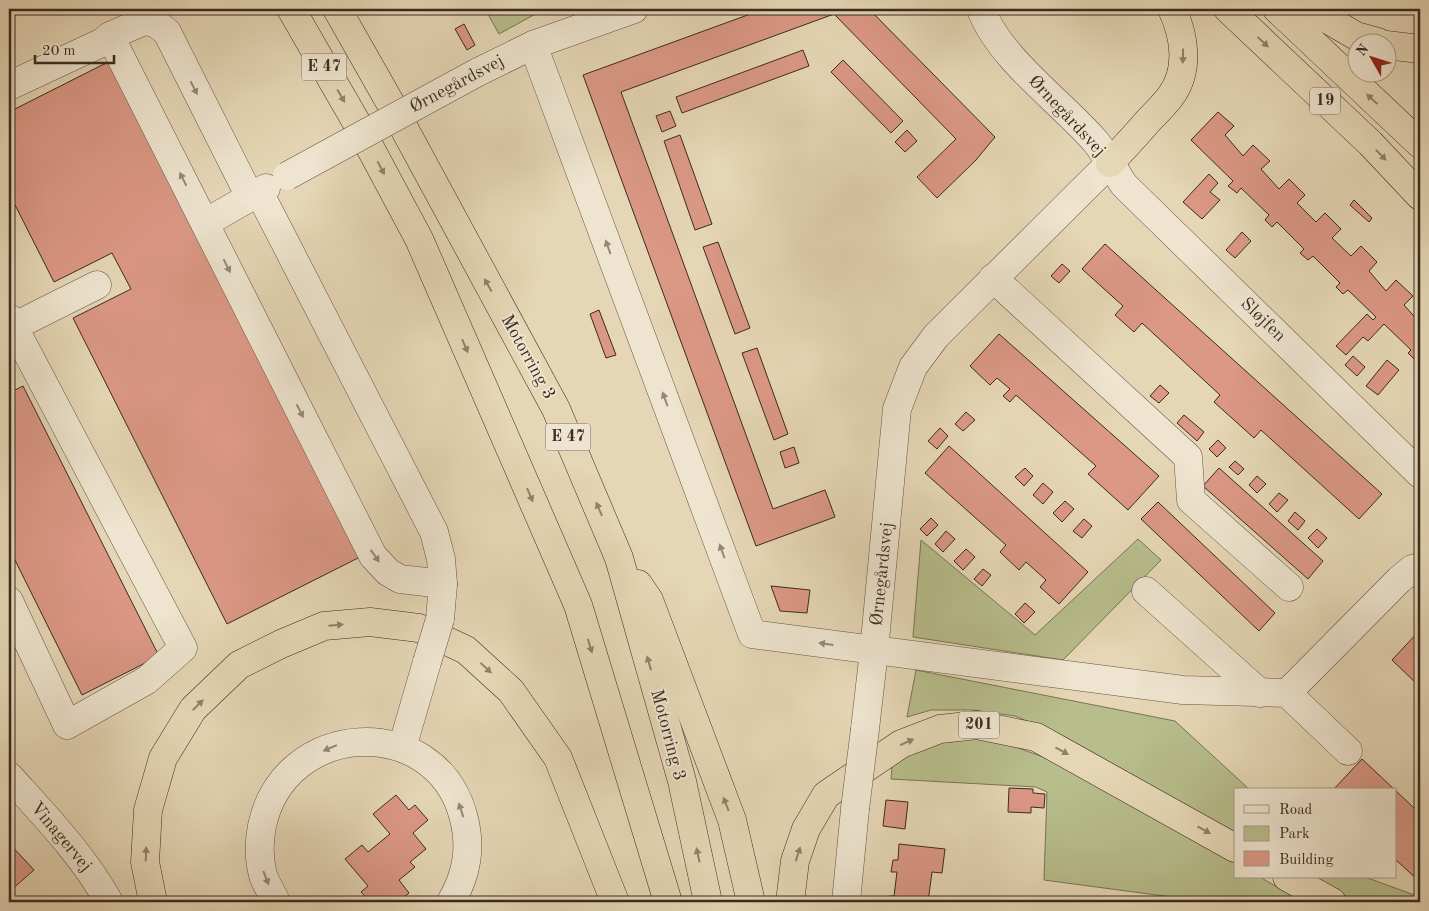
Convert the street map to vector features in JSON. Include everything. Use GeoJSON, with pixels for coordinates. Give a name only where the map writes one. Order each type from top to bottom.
{"type":"FeatureCollection","features":[{"type":"Feature","properties":{"kind":"highway","name":"E 47"},"geometry":{"type":"LineString","coordinates":[[290,9],[358,125],[419,238],[578,605],[668,902]]}},
{"type":"Feature","properties":{"kind":"highway","name":"Motorring 3"},"geometry":{"type":"LineString","coordinates":[[337,9],[392,106],[556,409],[619,558],[682,781],[708,902]]}},
{"type":"Feature","properties":{"kind":"highway"},"geometry":{"type":"LineString","coordinates":[[1110,163],[1171,96],[1178,80],[1183,64],[1184,50],[1182,35],[1172,9]]}},
{"type":"Feature","properties":{"kind":"highway","name":"19"},"geometry":{"type":"LineString","coordinates":[[1228,9],[1370,143],[1420,196]]}},
{"type":"Feature","properties":{"kind":"highway","name":"19"},"geometry":{"type":"LineString","coordinates":[[1276,9],[1420,144]]}},
{"type":"Feature","properties":{"kind":"highway"},"geometry":{"type":"LineString","coordinates":[[1310,9],[1349,32]]}},
{"type":"Feature","properties":{"kind":"highway"},"geometry":{"type":"LineString","coordinates":[[1396,46],[1420,49]]}},
{"type":"Feature","properties":{"kind":"highway"},"geometry":{"type":"LineString","coordinates":[[619,558],[649,600],[732,820],[751,902]]}},
{"type":"Feature","properties":{"kind":"highway"},"geometry":{"type":"LineString","coordinates":[[154,902],[145,862],[148,810],[163,758],[193,709],[239,665],[324,626],[370,622],[419,628],[466,650],[511,691],[558,758],[615,902]]}},
{"type":"Feature","properties":{"kind":"highway","name":"201"},"geometry":{"type":"LineString","coordinates":[[790,902],[795,862],[806,829],[826,795],[901,744],[940,729],[977,725],[1036,737],[1234,847]]}},
{"type":"Feature","properties":{"kind":"highway"},"geometry":{"type":"LineString","coordinates":[[1289,878],[1332,902]]}},
{"type":"Feature","properties":{"kind":"street","name":"Ørnegårdsvej"},"geometry":{"type":"LineString","coordinates":[[205,223],[478,72],[533,45],[634,9]]}},
{"type":"Feature","properties":{"kind":"street","name":"Ørnegårdsvej"},"geometry":{"type":"LineString","coordinates":[[846,902],[874,651],[897,409],[913,366],[936,336],[1110,163],[1096,142],[1014,59],[984,20],[981,9]]}},
{"type":"Feature","properties":{"kind":"street"},"geometry":{"type":"LineString","coordinates":[[9,86],[144,21],[155,23],[167,32],[434,532],[442,559],[443,584],[440,619],[402,748]]}},
{"type":"Feature","properties":{"kind":"street"},"geometry":{"type":"LineString","coordinates":[[110,36],[374,556],[388,572],[400,579],[443,584]]}},
{"type":"Feature","properties":{"kind":"street"},"geometry":{"type":"LineString","coordinates":[[533,45],[752,634],[1183,690],[1287,694],[1348,751]]}},
{"type":"Feature","properties":{"kind":"street","name":"Sløjfen"},"geometry":{"type":"LineString","coordinates":[[1110,163],[1124,185],[1420,474]]}},
{"type":"Feature","properties":{"kind":"street"},"geometry":{"type":"LineString","coordinates":[[993,278],[1188,457],[1191,500],[1289,587]]}},
{"type":"Feature","properties":{"kind":"street"},"geometry":{"type":"LineString","coordinates":[[9,601],[67,725],[147,680],[183,648],[10,325],[97,285]]}},
{"type":"Feature","properties":{"kind":"street"},"geometry":{"type":"LineString","coordinates":[[1287,694],[1399,580],[1412,569],[1420,567]]}},
{"type":"Feature","properties":{"kind":"street"},"geometry":{"type":"LineString","coordinates":[[1146,591],[1260,693]]}},
{"type":"Feature","properties":{"kind":"street"},"geometry":{"type":"LineString","coordinates":[[276,902],[263,874],[259,841],[266,809],[282,780],[307,758],[337,744],[370,741],[402,748],[426,761],[446,780],[460,804],[468,831],[468,858],[460,885],[451,902]]}},
{"type":"Feature","properties":{"kind":"street","name":"Vinagervej"},"geometry":{"type":"LineString","coordinates":[[9,776],[54,826],[97,880],[109,902]]}},
{"type":"Feature","properties":{"kind":"green space"},"geometry":{"type":"Polygon","coordinates":[[[485,9],[539,9],[541,11],[499,34],[485,9]]]}},
{"type":"Feature","properties":{"kind":"green space"},"geometry":{"type":"Polygon","coordinates":[[[1138,539],[1161,560],[1063,660],[913,637],[921,540],[1035,635],[1138,539]]]}},
{"type":"Feature","properties":{"kind":"green space"},"geometry":{"type":"Polygon","coordinates":[[[916,670],[1175,721],[1248,788],[1234,788],[1234,831],[1067,738],[1015,716],[973,710],[931,710],[907,717],[916,670]]]}},
{"type":"Feature","properties":{"kind":"green space"},"geometry":{"type":"Polygon","coordinates":[[[939,738],[996,740],[1057,762],[1134,803],[1234,862],[1234,878],[1262,878],[1302,902],[1209,902],[1044,880],[1047,792],[1036,787],[891,779],[893,755],[939,738]]]}},
{"type":"Feature","properties":{"kind":"green space"},"geometry":{"type":"Polygon","coordinates":[[[1315,878],[1368,878],[1420,897],[1420,902],[1356,902],[1315,878]]]}},
{"type":"Feature","properties":{"kind":"building"},"geometry":{"type":"Polygon","coordinates":[[[764,9],[869,9],[995,137],[976,160],[937,198],[917,177],[956,139],[834,14],[621,92],[773,509],[825,490],[835,517],[756,546],[583,75],[764,9]]]}},
{"type":"Feature","properties":{"kind":"building"},"geometry":{"type":"Polygon","coordinates":[[[464,24],[475,45],[467,50],[455,29],[464,24]]]}},
{"type":"Feature","properties":{"kind":"building"},"geometry":{"type":"Polygon","coordinates":[[[803,50],[809,66],[682,113],[676,97],[803,50]]]}},
{"type":"Feature","properties":{"kind":"building"},"geometry":{"type":"Polygon","coordinates":[[[112,60],[362,556],[227,624],[73,318],[131,289],[112,253],[54,282],[9,193],[9,112],[112,60]]]}},
{"type":"Feature","properties":{"kind":"building"},"geometry":{"type":"Polygon","coordinates":[[[843,60],[903,121],[891,133],[831,72],[843,60]]]}},
{"type":"Feature","properties":{"kind":"building"},"geometry":{"type":"Polygon","coordinates":[[[670,111],[676,126],[662,132],[656,116],[670,111]]]}},
{"type":"Feature","properties":{"kind":"building"},"geometry":{"type":"Polygon","coordinates":[[[1218,112],[1234,126],[1225,135],[1243,156],[1253,145],[1270,161],[1261,169],[1279,189],[1289,179],[1305,195],[1297,203],[1316,222],[1325,213],[1341,229],[1332,238],[1351,256],[1361,246],[1377,262],[1369,271],[1386,291],[1396,280],[1413,296],[1404,305],[1420,323],[1420,358],[1416,361],[1408,353],[1411,350],[1384,324],[1368,341],[1363,337],[1346,355],[1336,346],[1367,314],[1373,320],[1376,317],[1348,290],[1343,294],[1336,287],[1340,283],[1313,256],[1308,260],[1300,253],[1304,249],[1277,222],[1272,227],[1265,220],[1269,215],[1241,188],[1237,193],[1228,186],[1233,181],[1191,140],[1218,112]]]}},
{"type":"Feature","properties":{"kind":"building"},"geometry":{"type":"Polygon","coordinates":[[[907,130],[917,141],[905,152],[895,142],[907,130]]]}},
{"type":"Feature","properties":{"kind":"building"},"geometry":{"type":"Polygon","coordinates":[[[680,135],[712,224],[695,230],[664,141],[680,135]]]}},
{"type":"Feature","properties":{"kind":"building"},"geometry":{"type":"Polygon","coordinates":[[[1209,174],[1218,183],[1210,192],[1220,200],[1202,219],[1183,202],[1209,174]]]}},
{"type":"Feature","properties":{"kind":"building"},"geometry":{"type":"Polygon","coordinates":[[[1354,200],[1372,218],[1369,222],[1350,205],[1354,200]]]}},
{"type":"Feature","properties":{"kind":"building"},"geometry":{"type":"Polygon","coordinates":[[[1242,232],[1251,241],[1235,258],[1226,250],[1242,232]]]}},
{"type":"Feature","properties":{"kind":"building"},"geometry":{"type":"Polygon","coordinates":[[[718,242],[750,328],[735,334],[703,247],[718,242]]]}},
{"type":"Feature","properties":{"kind":"building"},"geometry":{"type":"Polygon","coordinates":[[[1105,244],[1382,494],[1359,519],[1261,430],[1254,438],[1214,402],[1220,395],[1142,323],[1134,332],[1115,315],[1123,306],[1082,269],[1105,244]]]}},
{"type":"Feature","properties":{"kind":"building"},"geometry":{"type":"Polygon","coordinates":[[[1062,264],[1070,271],[1059,283],[1051,276],[1062,264]]]}},
{"type":"Feature","properties":{"kind":"building"},"geometry":{"type":"Polygon","coordinates":[[[599,310],[616,355],[606,358],[590,314],[599,310]]]}},
{"type":"Feature","properties":{"kind":"building"},"geometry":{"type":"Polygon","coordinates":[[[999,334],[1159,476],[1128,510],[1088,474],[1096,466],[1016,395],[1010,402],[1003,396],[1010,389],[997,378],[990,385],[970,366],[999,334]]]}},
{"type":"Feature","properties":{"kind":"building"},"geometry":{"type":"Polygon","coordinates":[[[757,348],[788,434],[774,440],[742,353],[757,348]]]}},
{"type":"Feature","properties":{"kind":"building"},"geometry":{"type":"Polygon","coordinates":[[[1353,356],[1365,367],[1357,376],[1345,365],[1353,356]]]}},
{"type":"Feature","properties":{"kind":"building"},"geometry":{"type":"Polygon","coordinates":[[[1387,360],[1399,370],[1378,395],[1366,386],[1387,360]]]}},
{"type":"Feature","properties":{"kind":"building"},"geometry":{"type":"Polygon","coordinates":[[[1160,385],[1169,393],[1159,403],[1150,396],[1160,385]]]}},
{"type":"Feature","properties":{"kind":"building"},"geometry":{"type":"Polygon","coordinates":[[[23,386],[159,656],[82,695],[9,548],[9,393],[23,386]]]}},
{"type":"Feature","properties":{"kind":"building"},"geometry":{"type":"Polygon","coordinates":[[[966,412],[975,420],[963,431],[955,424],[966,412]]]}},
{"type":"Feature","properties":{"kind":"building"},"geometry":{"type":"Polygon","coordinates":[[[1184,415],[1204,432],[1197,441],[1177,423],[1184,415]]]}},
{"type":"Feature","properties":{"kind":"building"},"geometry":{"type":"Polygon","coordinates":[[[940,428],[948,436],[937,449],[928,441],[940,428]]]}},
{"type":"Feature","properties":{"kind":"building"},"geometry":{"type":"Polygon","coordinates":[[[1218,440],[1226,448],[1217,457],[1209,449],[1218,440]]]}},
{"type":"Feature","properties":{"kind":"building"},"geometry":{"type":"Polygon","coordinates":[[[949,446],[1088,572],[1059,604],[1040,587],[1046,580],[1026,562],[1019,570],[1000,552],[1006,545],[925,473],[949,446]]]}},
{"type":"Feature","properties":{"kind":"building"},"geometry":{"type":"Polygon","coordinates":[[[794,447],[799,463],[785,468],[780,452],[794,447]]]}},
{"type":"Feature","properties":{"kind":"building"},"geometry":{"type":"Polygon","coordinates":[[[1235,461],[1244,469],[1238,475],[1229,467],[1235,461]]]}},
{"type":"Feature","properties":{"kind":"building"},"geometry":{"type":"Polygon","coordinates":[[[1025,468],[1033,476],[1024,486],[1015,477],[1025,468]]]}},
{"type":"Feature","properties":{"kind":"building"},"geometry":{"type":"Polygon","coordinates":[[[1219,468],[1323,561],[1308,579],[1203,486],[1219,468]]]}},
{"type":"Feature","properties":{"kind":"building"},"geometry":{"type":"Polygon","coordinates":[[[1257,476],[1266,484],[1257,493],[1249,485],[1257,476]]]}},
{"type":"Feature","properties":{"kind":"building"},"geometry":{"type":"Polygon","coordinates":[[[1043,483],[1053,492],[1043,504],[1033,495],[1043,483]]]}},
{"type":"Feature","properties":{"kind":"building"},"geometry":{"type":"Polygon","coordinates":[[[1279,493],[1288,500],[1277,512],[1269,504],[1279,493]]]}},
{"type":"Feature","properties":{"kind":"building"},"geometry":{"type":"Polygon","coordinates":[[[1065,501],[1074,509],[1062,522],[1053,513],[1065,501]]]}},
{"type":"Feature","properties":{"kind":"building"},"geometry":{"type":"Polygon","coordinates":[[[1158,502],[1275,613],[1259,631],[1141,519],[1158,502]]]}},
{"type":"Feature","properties":{"kind":"building"},"geometry":{"type":"Polygon","coordinates":[[[1295,512],[1305,521],[1298,530],[1288,521],[1295,512]]]}},
{"type":"Feature","properties":{"kind":"building"},"geometry":{"type":"Polygon","coordinates":[[[931,518],[938,525],[927,536],[920,529],[931,518]]]}},
{"type":"Feature","properties":{"kind":"building"},"geometry":{"type":"Polygon","coordinates":[[[1084,519],[1092,526],[1082,538],[1073,531],[1084,519]]]}},
{"type":"Feature","properties":{"kind":"building"},"geometry":{"type":"Polygon","coordinates":[[[1317,529],[1327,538],[1318,548],[1308,538],[1317,529]]]}},
{"type":"Feature","properties":{"kind":"building"},"geometry":{"type":"Polygon","coordinates":[[[946,531],[955,539],[943,552],[935,544],[946,531]]]}},
{"type":"Feature","properties":{"kind":"building"},"geometry":{"type":"Polygon","coordinates":[[[966,549],[975,557],[963,570],[954,561],[966,549]]]}},
{"type":"Feature","properties":{"kind":"building"},"geometry":{"type":"Polygon","coordinates":[[[983,569],[991,575],[982,586],[974,579],[983,569]]]}},
{"type":"Feature","properties":{"kind":"building"},"geometry":{"type":"Polygon","coordinates":[[[771,586],[810,590],[807,613],[780,611],[771,586]]]}},
{"type":"Feature","properties":{"kind":"building"},"geometry":{"type":"Polygon","coordinates":[[[1025,603],[1035,612],[1024,623],[1015,614],[1025,603]]]}},
{"type":"Feature","properties":{"kind":"building"},"geometry":{"type":"Polygon","coordinates":[[[1420,630],[1420,687],[1392,660],[1420,630]]]}},
{"type":"Feature","properties":{"kind":"building"},"geometry":{"type":"Polygon","coordinates":[[[1362,759],[1393,788],[1335,788],[1362,759]]]}},
{"type":"Feature","properties":{"kind":"building"},"geometry":{"type":"Polygon","coordinates":[[[1009,788],[1033,789],[1033,793],[1045,794],[1044,808],[1031,807],[1031,813],[1008,812],[1009,788]]]}},
{"type":"Feature","properties":{"kind":"building"},"geometry":{"type":"Polygon","coordinates":[[[1396,791],[1414,808],[1420,802],[1420,882],[1396,860],[1396,791]]]}},
{"type":"Feature","properties":{"kind":"building"},"geometry":{"type":"Polygon","coordinates":[[[396,795],[409,810],[415,805],[428,820],[413,833],[426,849],[410,862],[415,867],[399,880],[409,893],[398,902],[370,902],[361,892],[368,886],[345,859],[362,845],[368,852],[390,834],[373,814],[396,795]]]}},
{"type":"Feature","properties":{"kind":"building"},"geometry":{"type":"Polygon","coordinates":[[[886,800],[908,802],[905,829],[883,826],[886,800]]]}},
{"type":"Feature","properties":{"kind":"building"},"geometry":{"type":"Polygon","coordinates":[[[9,843],[34,870],[10,891],[9,889],[9,843]]]}},
{"type":"Feature","properties":{"kind":"building"},"geometry":{"type":"Polygon","coordinates":[[[899,844],[945,849],[942,873],[932,872],[928,902],[889,902],[889,896],[894,896],[897,872],[891,872],[893,860],[898,860],[899,844]]]}}]}
